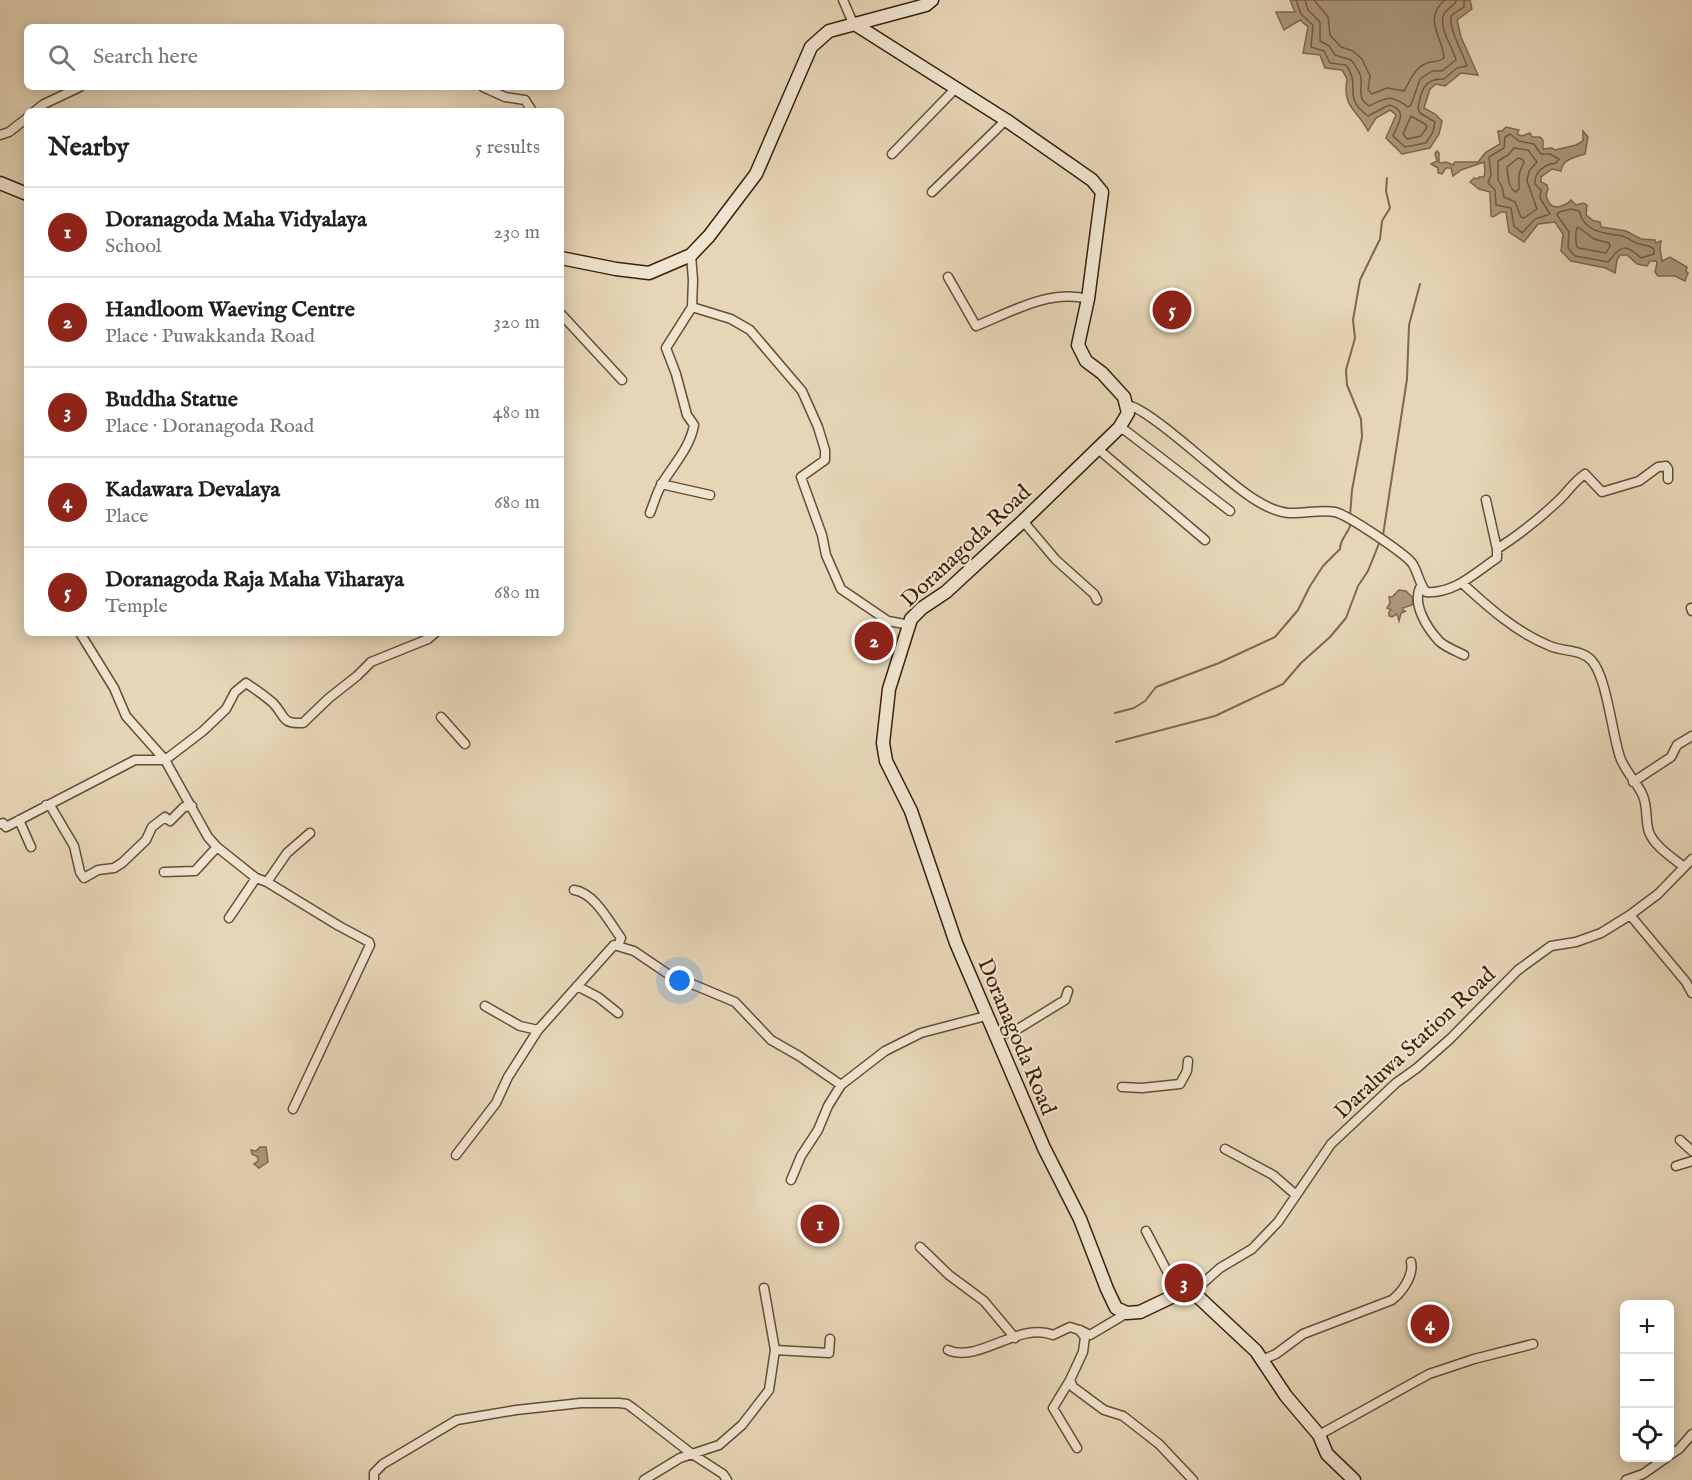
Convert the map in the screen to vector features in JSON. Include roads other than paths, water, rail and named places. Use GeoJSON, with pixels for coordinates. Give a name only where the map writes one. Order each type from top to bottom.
{"type":"FeatureCollection","features":[{"type":"Feature","properties":{"kind":"street"},"geometry":{"type":"LineString","coordinates":[[843,0],[853,23],[1006,120],[1092,180],[1102,192],[1088,299],[1078,345],[1086,361],[1102,373],[1124,397],[1126,405],[1132,405],[1153,419],[1242,490],[1267,506],[1279,512],[1289,513],[1336,512],[1352,520],[1403,555],[1412,564],[1426,592],[1439,593],[1462,583],[1497,558],[1486,500]]}},
{"type":"Feature","properties":{"kind":"street"},"geometry":{"type":"LineString","coordinates":[[564,259],[649,273],[691,255],[709,236],[756,174],[811,47],[828,31],[926,5],[932,0]]}},
{"type":"Feature","properties":{"kind":"street"},"geometry":{"type":"LineString","coordinates":[[892,154],[956,88]]}},
{"type":"Feature","properties":{"kind":"street"},"geometry":{"type":"LineString","coordinates":[[39,108],[74,90]]}},
{"type":"Feature","properties":{"kind":"street"},"geometry":{"type":"LineString","coordinates":[[490,90],[505,97],[525,100],[530,108]]}},
{"type":"Feature","properties":{"kind":"street"},"geometry":{"type":"LineString","coordinates":[[0,135],[9,132],[24,120]]}},
{"type":"Feature","properties":{"kind":"street"},"geometry":{"type":"LineString","coordinates":[[932,192],[1006,120]]}},
{"type":"Feature","properties":{"kind":"street"},"geometry":{"type":"LineString","coordinates":[[0,183],[24,194]]}},
{"type":"Feature","properties":{"kind":"street"},"geometry":{"type":"LineString","coordinates":[[650,513],[661,484],[679,461],[693,434],[694,424],[687,416],[676,374],[666,348],[692,307],[691,255]]}},
{"type":"Feature","properties":{"kind":"street"},"geometry":{"type":"LineString","coordinates":[[948,278],[976,326],[1043,299],[1074,296],[1088,299]]}},
{"type":"Feature","properties":{"kind":"street"},"geometry":{"type":"LineString","coordinates":[[692,307],[731,320],[750,330],[802,391],[818,427],[825,450],[825,460],[801,477],[822,535],[826,555],[841,589],[888,621],[910,625]]}},
{"type":"Feature","properties":{"kind":"street"},"geometry":{"type":"LineString","coordinates":[[564,317],[622,380]]}},
{"type":"Feature","properties":{"kind":"street","name":"Doranagoda Road"},"geometry":{"type":"LineString","coordinates":[[1126,405],[1128,412],[1119,428],[1023,521],[946,592],[922,608],[912,619],[890,690],[883,743],[886,761],[911,811],[956,943],[986,1016],[1044,1148],[1080,1219],[1116,1308],[1127,1313]]}},
{"type":"Feature","properties":{"kind":"street"},"geometry":{"type":"LineString","coordinates":[[1119,428],[1126,430],[1230,511]]}},
{"type":"Feature","properties":{"kind":"street"},"geometry":{"type":"LineString","coordinates":[[1098,449],[1205,540]]}},
{"type":"Feature","properties":{"kind":"street"},"geometry":{"type":"LineString","coordinates":[[1497,549],[1537,519],[1585,474],[1602,492],[1639,482],[1658,467],[1665,466],[1668,469],[1668,479]]}},
{"type":"Feature","properties":{"kind":"street"},"geometry":{"type":"LineString","coordinates":[[661,484],[710,495]]}},
{"type":"Feature","properties":{"kind":"street"},"geometry":{"type":"LineString","coordinates":[[1023,521],[1056,560],[1098,600]]}},
{"type":"Feature","properties":{"kind":"street"},"geometry":{"type":"LineString","coordinates":[[1462,583],[1524,633],[1553,647],[1585,655],[1592,661],[1602,685],[1620,758],[1642,793],[1646,805],[1649,832],[1666,852],[1684,867]]}},
{"type":"Feature","properties":{"kind":"street"},"geometry":{"type":"LineString","coordinates":[[1421,586],[1418,592],[1420,614],[1440,642],[1464,655]]}},
{"type":"Feature","properties":{"kind":"street"},"geometry":{"type":"LineString","coordinates":[[82,636],[114,688],[126,716],[165,760],[208,837],[217,848],[256,878],[267,882],[339,927],[369,942],[370,945],[293,1109]]}},
{"type":"Feature","properties":{"kind":"street"},"geometry":{"type":"LineString","coordinates":[[0,824],[6,827],[135,760],[165,760],[203,731],[226,709],[236,692],[246,683],[275,705],[280,715],[291,723],[303,723],[370,662],[432,636]]}},
{"type":"Feature","properties":{"kind":"street"},"geometry":{"type":"LineString","coordinates":[[441,717],[465,744]]}},
{"type":"Feature","properties":{"kind":"street"},"geometry":{"type":"LineString","coordinates":[[1633,782],[1671,758],[1677,745],[1692,736]]}},
{"type":"Feature","properties":{"kind":"street"},"geometry":{"type":"LineString","coordinates":[[46,805],[51,807],[74,846],[84,879],[98,870],[114,868],[146,840],[152,827],[165,817],[170,821],[184,807],[192,807]]}},
{"type":"Feature","properties":{"kind":"street"},"geometry":{"type":"LineString","coordinates":[[19,820],[31,847]]}},
{"type":"Feature","properties":{"kind":"street"},"geometry":{"type":"LineString","coordinates":[[267,882],[287,853],[310,833]]}},
{"type":"Feature","properties":{"kind":"street"},"geometry":{"type":"LineString","coordinates":[[164,872],[195,871],[217,848]]}},
{"type":"Feature","properties":{"kind":"street","name":"Daraluwa Station Road"},"geometry":{"type":"LineString","coordinates":[[1193,1292],[1220,1268],[1252,1249],[1278,1222],[1331,1144],[1396,1083],[1450,1039],[1518,970],[1551,946],[1576,942],[1601,933],[1630,915],[1658,894],[1692,859]]}},
{"type":"Feature","properties":{"kind":"street"},"geometry":{"type":"LineString","coordinates":[[229,918],[256,878]]}},
{"type":"Feature","properties":{"kind":"street"},"geometry":{"type":"LineString","coordinates":[[574,890],[582,891],[600,909],[621,938],[618,946]]}},
{"type":"Feature","properties":{"kind":"street"},"geometry":{"type":"LineString","coordinates":[[1630,915],[1686,982],[1692,993]]}},
{"type":"Feature","properties":{"kind":"street"},"geometry":{"type":"LineString","coordinates":[[456,1155],[496,1103],[508,1077],[538,1030],[614,945],[634,951],[668,974],[735,1002],[771,1040],[841,1085]]}},
{"type":"Feature","properties":{"kind":"street"},"geometry":{"type":"LineString","coordinates":[[577,986],[598,997],[618,1013]]}},
{"type":"Feature","properties":{"kind":"street"},"geometry":{"type":"LineString","coordinates":[[995,1035],[1013,1032],[1065,1000],[1068,991]]}},
{"type":"Feature","properties":{"kind":"street"},"geometry":{"type":"LineString","coordinates":[[484,1006],[520,1026],[538,1030]]}},
{"type":"Feature","properties":{"kind":"street"},"geometry":{"type":"LineString","coordinates":[[791,1180],[801,1156],[818,1130],[828,1106],[841,1085],[885,1051],[921,1033],[986,1016]]}},
{"type":"Feature","properties":{"kind":"street"},"geometry":{"type":"LineString","coordinates":[[1122,1087],[1142,1088],[1180,1084],[1187,1071],[1188,1061]]}},
{"type":"Feature","properties":{"kind":"street"},"geometry":{"type":"LineString","coordinates":[[1680,1140],[1692,1151]]}},
{"type":"Feature","properties":{"kind":"street"},"geometry":{"type":"LineString","coordinates":[[1225,1149],[1274,1175],[1296,1195]]}},
{"type":"Feature","properties":{"kind":"street"},"geometry":{"type":"LineString","coordinates":[[1676,1166],[1692,1161]]}},
{"type":"Feature","properties":{"kind":"street"},"geometry":{"type":"LineString","coordinates":[[1146,1231],[1168,1273],[1175,1295]]}},
{"type":"Feature","properties":{"kind":"street"},"geometry":{"type":"LineString","coordinates":[[920,1247],[949,1275],[984,1302],[1015,1338]]}},
{"type":"Feature","properties":{"kind":"street"},"geometry":{"type":"LineString","coordinates":[[1262,1359],[1276,1354],[1303,1334],[1392,1300],[1401,1293],[1413,1269],[1412,1262]]}},
{"type":"Feature","properties":{"kind":"street"},"geometry":{"type":"LineString","coordinates":[[644,1480],[671,1462],[719,1445],[742,1425],[770,1390],[775,1350],[764,1288]]}},
{"type":"Feature","properties":{"kind":"street"},"geometry":{"type":"LineString","coordinates":[[948,1350],[954,1353],[974,1350],[1015,1338],[1023,1332],[1045,1332],[1053,1335],[1070,1327],[1090,1335],[1127,1313],[1140,1312],[1182,1292],[1193,1292],[1256,1351],[1286,1396],[1319,1435],[1328,1454],[1354,1480]]}},
{"type":"Feature","properties":{"kind":"street"},"geometry":{"type":"LineString","coordinates":[[1077,1448],[1053,1408],[1070,1380],[1084,1344],[1085,1337],[1079,1330]]}},
{"type":"Feature","properties":{"kind":"street"},"geometry":{"type":"LineString","coordinates":[[775,1350],[829,1353],[830,1339]]}},
{"type":"Feature","properties":{"kind":"street"},"geometry":{"type":"LineString","coordinates":[[1319,1435],[1429,1374],[1474,1359],[1533,1344]]}},
{"type":"Feature","properties":{"kind":"street"},"geometry":{"type":"LineString","coordinates":[[1070,1380],[1073,1387],[1104,1410],[1124,1416],[1159,1444],[1193,1480]]}},
{"type":"Feature","properties":{"kind":"street"},"geometry":{"type":"LineString","coordinates":[[374,1480],[374,1473],[383,1464],[458,1420],[516,1410],[581,1403],[627,1404],[728,1480]]}},
{"type":"Feature","properties":{"kind":"street"},"geometry":{"type":"LineString","coordinates":[[1674,1452],[1692,1434]]}},
{"type":"Feature","properties":{"kind":"street"},"geometry":{"type":"LineString","coordinates":[[1626,1480],[1643,1474],[1660,1462]]}},
{"type":"Feature","properties":{"kind":"water"},"geometry":{"type":"Polygon","coordinates":[[[1290,0],[1470,0],[1472,9],[1457,20],[1461,37],[1478,75],[1461,73],[1445,86],[1436,84],[1430,89],[1424,108],[1442,121],[1439,134],[1430,148],[1402,154],[1386,138],[1396,115],[1390,110],[1376,118],[1368,131],[1349,102],[1346,89],[1347,79],[1342,70],[1325,68],[1320,55],[1303,53],[1308,27],[1300,20],[1284,30],[1276,12],[1295,12],[1290,0]]]}},
{"type":"Feature","properties":{"kind":"water"},"geometry":{"type":"Polygon","coordinates":[[[1506,127],[1519,130],[1517,134],[1522,136],[1530,133],[1532,137],[1540,137],[1543,140],[1543,149],[1555,150],[1583,141],[1583,131],[1588,137],[1585,154],[1567,161],[1561,171],[1552,169],[1541,177],[1541,182],[1547,185],[1546,195],[1549,203],[1558,207],[1571,200],[1576,205],[1583,203],[1587,205],[1586,215],[1600,222],[1601,227],[1626,231],[1641,239],[1655,240],[1656,243],[1661,241],[1662,261],[1670,257],[1687,267],[1688,273],[1685,281],[1675,276],[1658,276],[1655,272],[1656,261],[1650,261],[1647,266],[1637,264],[1627,255],[1620,255],[1615,273],[1606,268],[1571,261],[1561,251],[1563,234],[1555,222],[1538,224],[1524,242],[1509,232],[1506,212],[1491,216],[1490,192],[1479,189],[1470,182],[1474,178],[1484,177],[1484,162],[1461,170],[1453,176],[1451,168],[1446,168],[1442,174],[1438,173],[1438,168],[1431,164],[1437,161],[1435,154],[1437,151],[1441,163],[1446,162],[1453,165],[1455,162],[1478,162],[1486,152],[1500,144],[1498,131],[1506,127]]]}},
{"type":"Feature","properties":{"kind":"water"},"geometry":{"type":"Polygon","coordinates":[[[1399,590],[1406,591],[1413,598],[1412,605],[1403,608],[1403,611],[1406,611],[1401,613],[1399,621],[1397,614],[1389,616],[1391,610],[1387,608],[1390,603],[1389,597],[1399,590]]]}},
{"type":"Feature","properties":{"kind":"water"},"geometry":{"type":"Polygon","coordinates":[[[260,1147],[266,1147],[268,1162],[259,1168],[254,1164],[258,1161],[258,1157],[252,1154],[251,1150],[256,1151],[260,1147]]]}},
{"type":"Feature","properties":{"kind":"waterway"},"geometry":{"type":"LineString","coordinates":[[1350,516],[1352,490],[1362,437],[1361,419],[1347,385],[1346,370],[1355,338],[1353,320],[1360,280],[1380,239],[1382,221],[1390,208],[1386,191],[1387,178]]}},
{"type":"Feature","properties":{"kind":"waterway"},"geometry":{"type":"LineString","coordinates":[[1383,535],[1407,379],[1409,325],[1420,284]]}},
{"type":"Feature","properties":{"kind":"waterway"},"geometry":{"type":"LineString","coordinates":[[1115,713],[1134,708],[1145,701],[1156,687],[1219,663],[1275,637],[1298,610],[1323,566],[1340,549],[1351,521]]}},
{"type":"Feature","properties":{"kind":"waterway"},"geometry":{"type":"LineString","coordinates":[[1116,742],[1215,716],[1283,684],[1346,618],[1358,586],[1368,571],[1380,541]]}},
{"type":"Feature","properties":{"kind":"place","name":"Doranagoda Raja Maha Viharaya"},"geometry":{"type":"Point","coordinates":[1172,310]}},
{"type":"Feature","properties":{"kind":"place","name":"Handloom Waeving Centre"},"geometry":{"type":"Point","coordinates":[874,641]}},
{"type":"Feature","properties":{"kind":"place","name":"Doranagoda Maha Vidyalaya"},"geometry":{"type":"Point","coordinates":[820,1224]}},
{"type":"Feature","properties":{"kind":"place","name":"Buddha Statue"},"geometry":{"type":"Point","coordinates":[1184,1283]}},
{"type":"Feature","properties":{"kind":"place","name":"Kadawara Devalaya"},"geometry":{"type":"Point","coordinates":[1430,1324]}}]}
